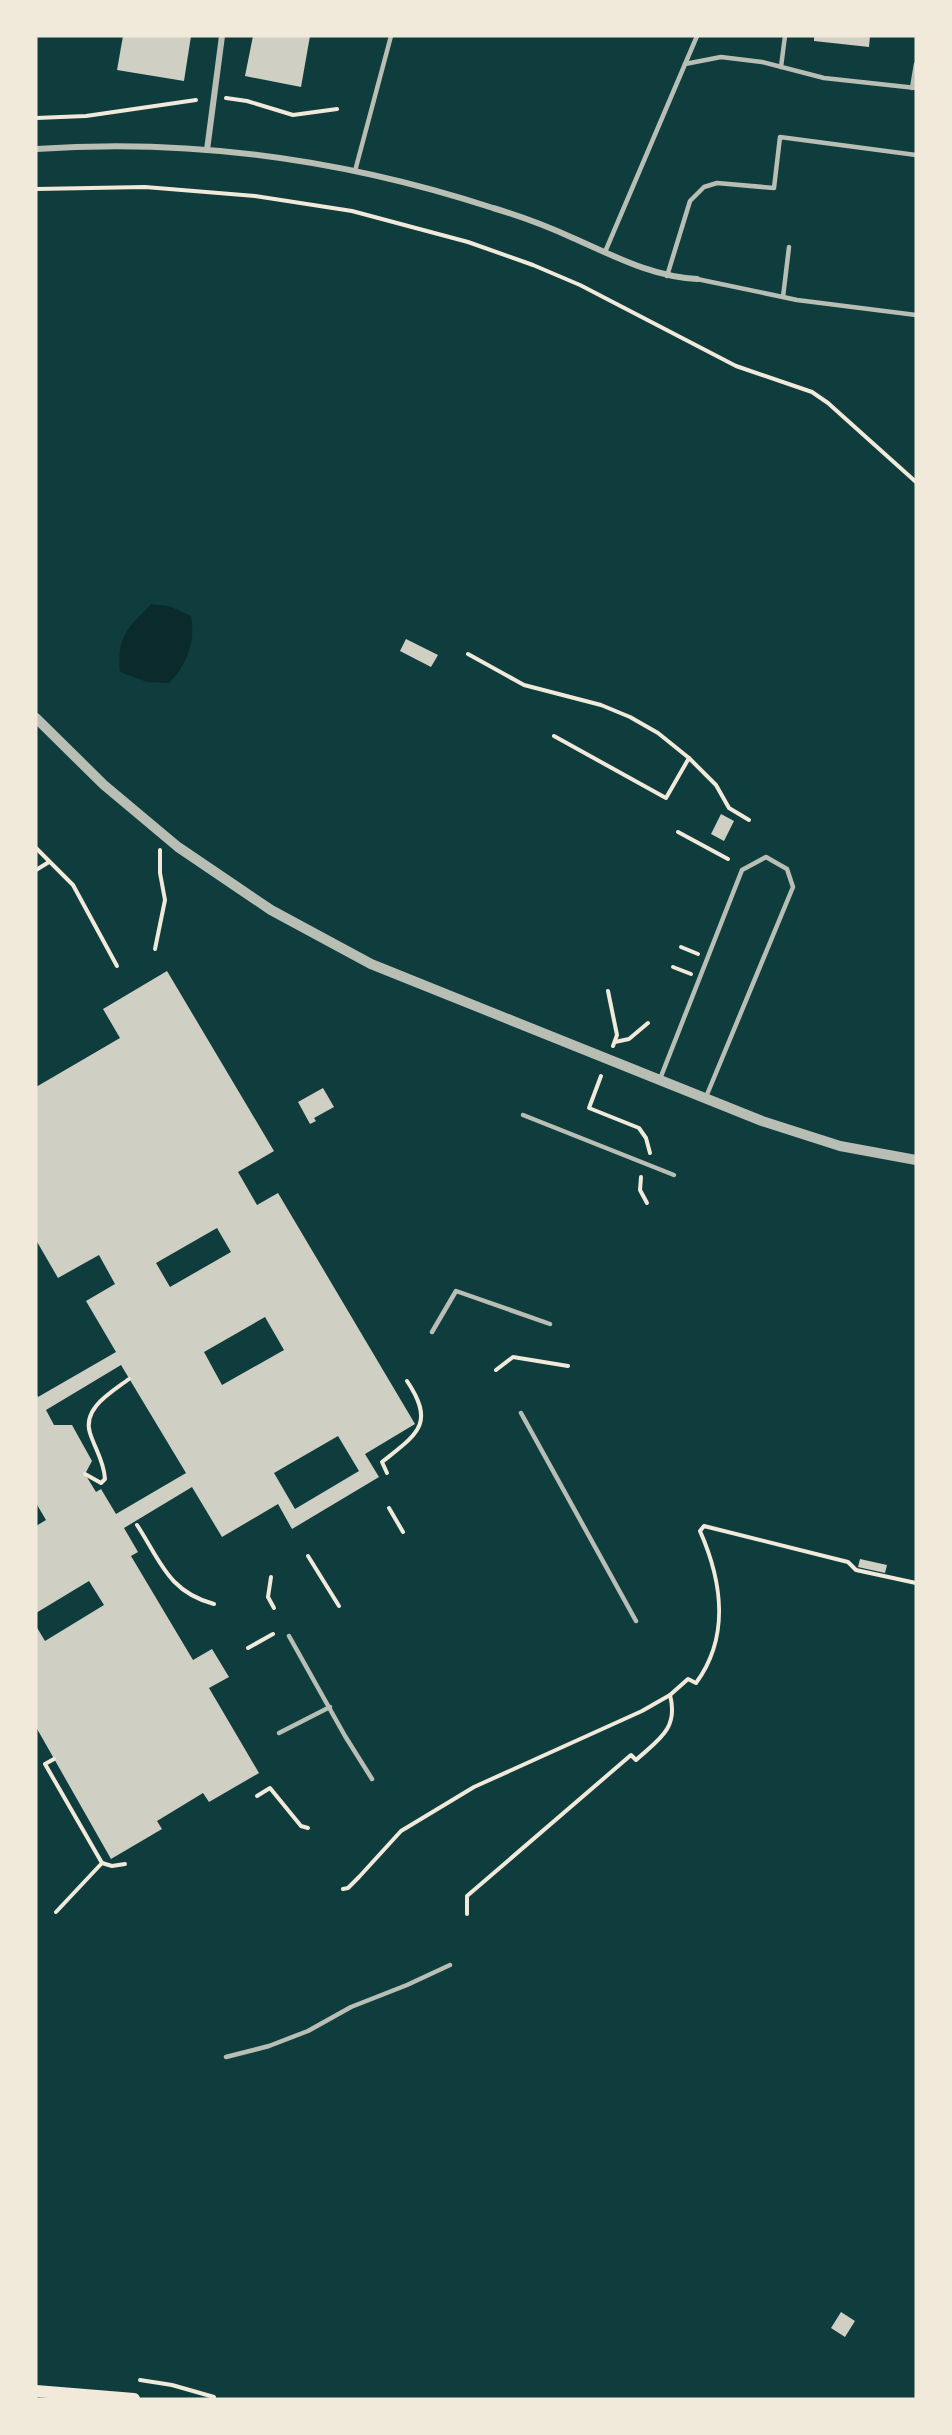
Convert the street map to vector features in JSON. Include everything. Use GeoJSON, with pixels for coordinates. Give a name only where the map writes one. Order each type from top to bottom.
{"type":"FeatureCollection","features":[{"type":"Feature","properties":{"kind":"main road"},"geometry":{"type":"LineString","coordinates":[[36,2391],[134,2399]]}},
{"type":"Feature","properties":{"kind":"street"},"geometry":{"type":"LineString","coordinates":[[207,150],[222,36]]}},
{"type":"Feature","properties":{"kind":"street"},"geometry":{"type":"LineString","coordinates":[[36,149],[110,146],[207,150],[291,159],[355,171],[438,190],[540,225],[667,276],[698,279]]}},
{"type":"Feature","properties":{"kind":"street"},"geometry":{"type":"LineString","coordinates":[[36,718],[104,785],[150,825],[210,870],[301,928],[406,979],[704,1100],[829,1143],[872,1154],[916,1160]]}},
{"type":"Feature","properties":{"kind":"lane"},"geometry":{"type":"LineString","coordinates":[[355,171],[391,36]]}},
{"type":"Feature","properties":{"kind":"lane"},"geometry":{"type":"LineString","coordinates":[[605,252],[698,36]]}},
{"type":"Feature","properties":{"kind":"lane"},"geometry":{"type":"LineString","coordinates":[[781,68],[785,36]]}},
{"type":"Feature","properties":{"kind":"lane"},"geometry":{"type":"LineString","coordinates":[[685,64],[721,57],[824,78],[914,88],[916,64]]}},
{"type":"Feature","properties":{"kind":"lane"},"geometry":{"type":"LineString","coordinates":[[667,276],[690,201],[704,187],[717,183],[774,188],[780,137],[916,155]]}},
{"type":"Feature","properties":{"kind":"lane"},"geometry":{"type":"LineString","coordinates":[[783,297],[789,247]]}},
{"type":"Feature","properties":{"kind":"lane"},"geometry":{"type":"LineString","coordinates":[[698,279],[783,297],[916,315]]}},
{"type":"Feature","properties":{"kind":"lane"},"geometry":{"type":"LineString","coordinates":[[659,1081],[742,870],[766,857],[787,869],[793,887],[704,1100]]}},
{"type":"Feature","properties":{"kind":"lane"},"geometry":{"type":"LineString","coordinates":[[523,1115],[674,1175]]}},
{"type":"Feature","properties":{"kind":"lane"},"geometry":{"type":"LineString","coordinates":[[432,1332],[456,1292],[550,1324]]}},
{"type":"Feature","properties":{"kind":"lane"},"geometry":{"type":"LineString","coordinates":[[521,1413],[636,1621]]}},
{"type":"Feature","properties":{"kind":"lane"},"geometry":{"type":"LineString","coordinates":[[289,1636],[372,1779]]}},
{"type":"Feature","properties":{"kind":"lane"},"geometry":{"type":"LineString","coordinates":[[279,1733],[330,1707]]}},
{"type":"Feature","properties":{"kind":"lane"},"geometry":{"type":"LineString","coordinates":[[226,2057],[269,2046],[308,2031],[351,2007],[450,1965]]}},
{"type":"Feature","properties":{"kind":"path"},"geometry":{"type":"LineString","coordinates":[[222,98],[247,101],[303,116],[338,109]]}},
{"type":"Feature","properties":{"kind":"path"},"geometry":{"type":"LineString","coordinates":[[36,118],[86,116],[196,100]]}},
{"type":"Feature","properties":{"kind":"path"},"geometry":{"type":"LineString","coordinates":[[36,189],[145,187],[255,196],[352,211],[468,242],[533,264],[580,285],[736,366],[812,392],[828,403],[916,482]]}},
{"type":"Feature","properties":{"kind":"path"},"geometry":{"type":"LineString","coordinates":[[468,654],[525,685],[602,705],[658,733],[716,785],[729,808],[749,820]]}},
{"type":"Feature","properties":{"kind":"path"},"geometry":{"type":"LineString","coordinates":[[554,735],[666,798],[688,758]]}},
{"type":"Feature","properties":{"kind":"path"},"geometry":{"type":"LineString","coordinates":[[678,832],[728,860]]}},
{"type":"Feature","properties":{"kind":"path"},"geometry":{"type":"LineString","coordinates":[[36,848],[73,885],[117,966]]}},
{"type":"Feature","properties":{"kind":"path"},"geometry":{"type":"LineString","coordinates":[[155,950],[165,900],[160,873],[160,849]]}},
{"type":"Feature","properties":{"kind":"path"},"geometry":{"type":"LineString","coordinates":[[36,870],[49,862]]}},
{"type":"Feature","properties":{"kind":"path"},"geometry":{"type":"LineString","coordinates":[[681,947],[707,958]]}},
{"type":"Feature","properties":{"kind":"path"},"geometry":{"type":"LineString","coordinates":[[673,967],[699,978]]}},
{"type":"Feature","properties":{"kind":"path"},"geometry":{"type":"LineString","coordinates":[[608,991],[617,1035],[613,1044],[629,1039],[648,1023]]}},
{"type":"Feature","properties":{"kind":"path"},"geometry":{"type":"LineString","coordinates":[[601,1076],[589,1108],[639,1128],[646,1138],[650,1153]]}},
{"type":"Feature","properties":{"kind":"path"},"geometry":{"type":"LineString","coordinates":[[641,1177],[640,1190],[647,1203]]}},
{"type":"Feature","properties":{"kind":"path"},"geometry":{"type":"LineString","coordinates":[[496,1370],[513,1357],[568,1366]]}},
{"type":"Feature","properties":{"kind":"path"},"geometry":{"type":"LineString","coordinates":[[85,1474],[101,1483],[105,1479],[105,1469],[90,1432],[89,1419],[95,1406],[129,1379]]}},
{"type":"Feature","properties":{"kind":"path"},"geometry":{"type":"LineString","coordinates":[[387,1473],[382,1462],[414,1435],[423,1415],[416,1394],[407,1381]]}},
{"type":"Feature","properties":{"kind":"path"},"geometry":{"type":"LineString","coordinates":[[389,1508],[403,1532]]}},
{"type":"Feature","properties":{"kind":"path"},"geometry":{"type":"LineString","coordinates":[[137,1525],[175,1584],[191,1596],[214,1604]]}},
{"type":"Feature","properties":{"kind":"path"},"geometry":{"type":"LineString","coordinates":[[343,1890],[401,1831],[474,1787],[642,1711],[670,1695],[688,1679],[696,1683],[710,1661],[718,1634],[720,1609],[712,1563],[700,1531],[704,1526],[848,1562],[856,1570],[916,1583]]}},
{"type":"Feature","properties":{"kind":"path"},"geometry":{"type":"LineString","coordinates":[[308,1556],[339,1606]]}},
{"type":"Feature","properties":{"kind":"path"},"geometry":{"type":"LineString","coordinates":[[271,1577],[268,1597],[274,1608]]}},
{"type":"Feature","properties":{"kind":"path"},"geometry":{"type":"LineString","coordinates":[[248,1648],[273,1634]]}},
{"type":"Feature","properties":{"kind":"path"},"geometry":{"type":"LineString","coordinates":[[467,1914],[467,1896],[631,1755],[636,1760],[660,1739],[666,1732],[673,1714],[670,1695]]}},
{"type":"Feature","properties":{"kind":"path"},"geometry":{"type":"LineString","coordinates":[[54,1759],[45,1764],[102,1863],[112,1866],[125,1864]]}},
{"type":"Feature","properties":{"kind":"path"},"geometry":{"type":"LineString","coordinates":[[257,1796],[270,1788],[301,1826],[308,1828]]}},
{"type":"Feature","properties":{"kind":"path"},"geometry":{"type":"LineString","coordinates":[[56,1912],[102,1863]]}},
{"type":"Feature","properties":{"kind":"path"},"geometry":{"type":"LineString","coordinates":[[140,2380],[172,2385],[214,2397]]}},
{"type":"Feature","properties":{"kind":"water"},"geometry":{"type":"Polygon","coordinates":[[[151,604],[169,606],[191,616],[192,634],[189,652],[181,668],[169,683],[147,682],[120,672],[120,650],[125,634],[151,604]]]}},
{"type":"Feature","properties":{"kind":"building"},"geometry":{"type":"Polygon","coordinates":[[[123,36],[191,36],[184,81],[117,70],[123,36]]]}},
{"type":"Feature","properties":{"kind":"building"},"geometry":{"type":"Polygon","coordinates":[[[253,36],[310,36],[301,87],[245,76],[253,36]]]}},
{"type":"Feature","properties":{"kind":"building"},"geometry":{"type":"Polygon","coordinates":[[[814,36],[870,36],[869,47],[814,41],[814,36]]]}},
{"type":"Feature","properties":{"kind":"building"},"geometry":{"type":"Polygon","coordinates":[[[406,639],[438,655],[431,667],[400,651],[406,639]]]}},
{"type":"Feature","properties":{"kind":"building"},"geometry":{"type":"Polygon","coordinates":[[[721,814],[734,821],[724,841],[711,834],[721,814]]]}},
{"type":"Feature","properties":{"kind":"building"},"geometry":{"type":"Polygon","coordinates":[[[167,971],[274,1151],[238,1172],[257,1205],[278,1193],[415,1424],[365,1454],[379,1477],[292,1529],[278,1504],[222,1537],[192,1487],[124,1528],[138,1552],[131,1556],[193,1660],[212,1649],[229,1677],[209,1688],[259,1773],[209,1802],[203,1793],[157,1821],[162,1829],[111,1859],[36,1727],[36,1626],[45,1641],[104,1605],[89,1581],[36,1613],[36,1526],[46,1520],[36,1503],[36,1393],[38,1397],[116,1352],[86,1301],[115,1284],[99,1255],[58,1278],[36,1240],[36,1087],[120,1038],[103,1009],[167,971]],[[217,1228],[156,1263],[170,1287],[231,1252],[217,1228]],[[265,1317],[204,1352],[222,1385],[284,1350],[265,1317]],[[121,1365],[46,1410],[54,1425],[72,1425],[92,1461],[85,1474],[96,1492],[101,1489],[116,1514],[186,1473],[121,1365]],[[338,1436],[274,1473],[295,1509],[359,1471],[338,1436]]]}},
{"type":"Feature","properties":{"kind":"building"},"geometry":{"type":"Polygon","coordinates":[[[323,1088],[334,1107],[314,1118],[316,1121],[310,1124],[298,1102],[323,1088]]]}},
{"type":"Feature","properties":{"kind":"building"},"geometry":{"type":"Polygon","coordinates":[[[860,1559],[887,1565],[885,1573],[858,1567],[860,1559]]]}},
{"type":"Feature","properties":{"kind":"building"},"geometry":{"type":"Polygon","coordinates":[[[841,2312],[855,2321],[845,2337],[831,2328],[841,2312]]]}}]}
